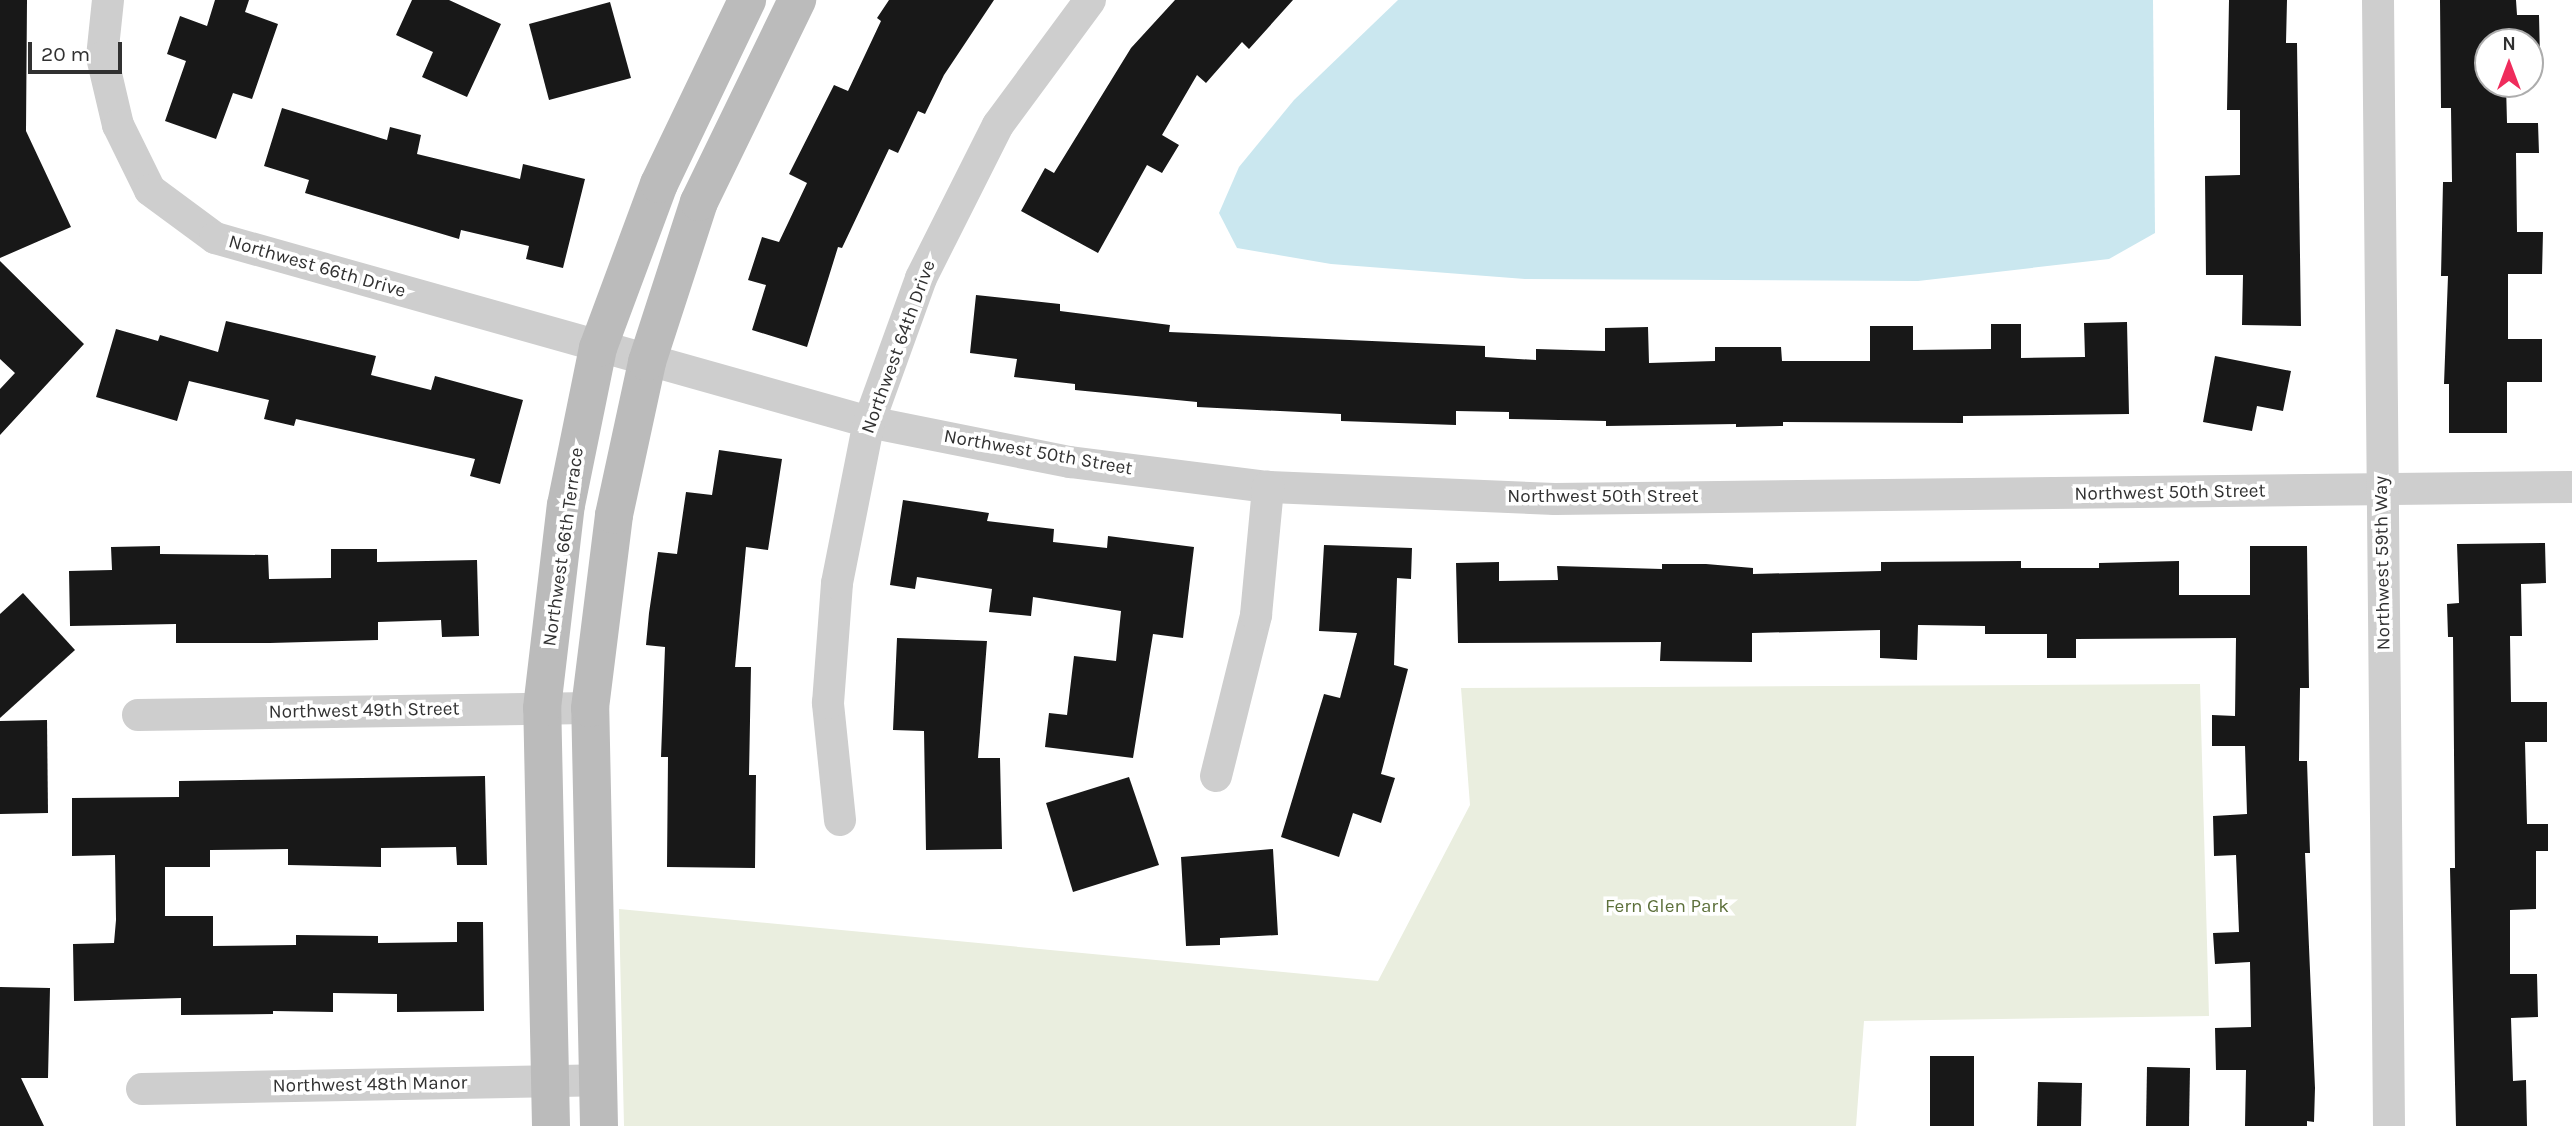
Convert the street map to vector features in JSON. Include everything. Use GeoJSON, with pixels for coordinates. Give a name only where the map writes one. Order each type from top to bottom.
{"type":"FeatureCollection","features":[{"type":"Feature","properties":{"kind":"street","name":"Northwest 66th Drive"},"geometry":{"type":"LineString","coordinates":[[108,0],[102,57],[118,125],[150,190],[215,237],[647,362]]}},
{"type":"Feature","properties":{"kind":"street","name":"Northwest 66th Terrace"},"geometry":{"type":"LineString","coordinates":[[551,1126],[542,708],[566,505],[598,348],[659,184],[747,0]]}},
{"type":"Feature","properties":{"kind":"street"},"geometry":{"type":"LineString","coordinates":[[599,1126],[590,708],[614,515],[647,362],[699,202],[797,0]]}},
{"type":"Feature","properties":{"kind":"street","name":"Northwest 64th Drive"},"geometry":{"type":"LineString","coordinates":[[840,820],[828,703],[836,596],[869,422],[921,278],[998,125],[1090,0]]}},
{"type":"Feature","properties":{"kind":"street","name":"Northwest 59th Way"},"geometry":{"type":"LineString","coordinates":[[2378,0],[2389,1126]]}},
{"type":"Feature","properties":{"kind":"street","name":"Northwest 50th Street"},"geometry":{"type":"LineString","coordinates":[[647,362],[869,422],[1070,462],[1268,487],[1555,499],[2382,491],[2572,486]]}},
{"type":"Feature","properties":{"kind":"street"},"geometry":{"type":"LineString","coordinates":[[1216,776],[1256,615],[1268,487]]}},
{"type":"Feature","properties":{"kind":"street","name":"Northwest 49th Street"},"geometry":{"type":"LineString","coordinates":[[138,715],[590,708]]}},
{"type":"Feature","properties":{"kind":"street","name":"Northwest 48th Manor"},"geometry":{"type":"LineString","coordinates":[[142,1089],[598,1080]]}},
{"type":"Feature","properties":{"kind":"green space","name":"Fern Glen Park"},"geometry":{"type":"Polygon","coordinates":[[[2200,684],[2209,1016],[1864,1021],[1856,1126],[624,1126],[619,909],[1378,981],[1470,805],[1461,688],[2200,684]]]}},
{"type":"Feature","properties":{"kind":"water"},"geometry":{"type":"Polygon","coordinates":[[[1398,0],[2153,0],[2155,233],[2109,259],[1918,281],[1525,279],[1331,264],[1237,248],[1219,213],[1239,167],[1294,100],[1398,0]]]}},
{"type":"Feature","properties":{"kind":"building"},"geometry":{"type":"Polygon","coordinates":[[[0,0],[27,0],[26,131],[71,227],[0,258],[0,0]]]}},
{"type":"Feature","properties":{"kind":"building"},"geometry":{"type":"Polygon","coordinates":[[[215,0],[249,0],[245,12],[278,24],[252,99],[233,93],[216,139],[165,121],[186,61],[167,54],[180,16],[207,26],[215,0]]]}},
{"type":"Feature","properties":{"kind":"building"},"geometry":{"type":"Polygon","coordinates":[[[412,0],[449,0],[501,24],[467,97],[422,77],[433,52],[396,35],[412,0]]]}},
{"type":"Feature","properties":{"kind":"building"},"geometry":{"type":"Polygon","coordinates":[[[889,0],[994,0],[944,75],[925,114],[918,111],[898,153],[889,149],[842,248],[838,247],[807,347],[752,330],[766,285],[748,280],[762,237],[779,242],[807,183],[789,174],[834,85],[848,91],[881,21],[877,18],[889,0]]]}},
{"type":"Feature","properties":{"kind":"building"},"geometry":{"type":"Polygon","coordinates":[[[1175,0],[1293,0],[1249,49],[1242,42],[1206,83],[1197,75],[1162,135],[1179,145],[1162,173],[1147,165],[1098,253],[1021,211],[1045,168],[1054,173],[1131,48],[1175,0]]]}},
{"type":"Feature","properties":{"kind":"building"},"geometry":{"type":"Polygon","coordinates":[[[2229,0],[2287,0],[2286,43],[2297,43],[2301,326],[2242,325],[2243,275],[2206,275],[2205,176],[2240,175],[2240,110],[2227,110],[2229,0]]]}},
{"type":"Feature","properties":{"kind":"building"},"geometry":{"type":"Polygon","coordinates":[[[2440,0],[2516,0],[2517,15],[2539,15],[2539,28],[2474,28],[2474,98],[2506,98],[2507,123],[2538,123],[2539,153],[2516,153],[2517,232],[2543,232],[2542,274],[2508,274],[2508,339],[2542,339],[2542,382],[2507,382],[2507,433],[2449,433],[2449,384],[2444,384],[2448,276],[2441,276],[2443,182],[2452,182],[2451,108],[2441,108],[2440,0]]]}},
{"type":"Feature","properties":{"kind":"building"},"geometry":{"type":"Polygon","coordinates":[[[610,2],[631,78],[549,100],[529,24],[610,2]]]}},
{"type":"Feature","properties":{"kind":"building"},"geometry":{"type":"Polygon","coordinates":[[[282,108],[387,140],[390,127],[421,135],[417,154],[520,179],[523,164],[585,179],[563,268],[526,259],[529,246],[461,230],[459,239],[305,193],[309,180],[264,166],[282,108]]]}},
{"type":"Feature","properties":{"kind":"building"},"geometry":{"type":"Polygon","coordinates":[[[0,261],[84,344],[0,435],[0,389],[15,373],[0,359],[0,261]]]}},
{"type":"Feature","properties":{"kind":"building"},"geometry":{"type":"Polygon","coordinates":[[[976,295],[1060,304],[1060,311],[1170,325],[1169,332],[1485,346],[1485,357],[1536,360],[1536,349],[1605,351],[1605,328],[1648,327],[1649,363],[1715,361],[1715,347],[1781,347],[1782,361],[1870,361],[1870,326],[1913,326],[1913,350],[1991,349],[1991,324],[2021,324],[2021,358],[2085,357],[2084,323],[2127,322],[2129,414],[1963,416],[1963,423],[1783,422],[1783,426],[1736,427],[1736,424],[1606,426],[1606,421],[1509,419],[1509,412],[1456,411],[1456,425],[1341,421],[1341,414],[1197,407],[1197,402],[1075,390],[1075,384],[1014,377],[1017,359],[970,353],[976,295]]]}},
{"type":"Feature","properties":{"kind":"building"},"geometry":{"type":"Polygon","coordinates":[[[226,321],[376,356],[371,375],[431,390],[435,376],[523,400],[500,484],[470,476],[475,459],[296,419],[294,426],[264,419],[269,400],[189,381],[177,421],[96,397],[116,329],[158,341],[160,335],[218,352],[226,321]]]}},
{"type":"Feature","properties":{"kind":"building"},"geometry":{"type":"Polygon","coordinates":[[[2215,356],[2291,371],[2283,411],[2257,406],[2252,431],[2203,422],[2215,356]]]}},
{"type":"Feature","properties":{"kind":"building"},"geometry":{"type":"Polygon","coordinates":[[[719,450],[782,459],[768,550],[746,547],[735,667],[751,667],[749,775],[756,775],[755,868],[667,867],[668,757],[661,757],[665,647],[646,645],[649,613],[658,552],[677,554],[686,492],[712,495],[719,450]]]}},
{"type":"Feature","properties":{"kind":"building"},"geometry":{"type":"Polygon","coordinates":[[[903,500],[989,513],[987,521],[1054,529],[1053,542],[1107,548],[1108,536],[1194,547],[1183,638],[1153,634],[1133,758],[1045,747],[1049,713],[1067,715],[1074,656],[1116,661],[1121,611],[1033,597],[1031,616],[989,612],[992,589],[917,577],[915,589],[890,585],[903,500]]]}},
{"type":"Feature","properties":{"kind":"building"},"geometry":{"type":"Polygon","coordinates":[[[2545,543],[2546,583],[2521,584],[2522,636],[2510,636],[2511,702],[2547,702],[2547,742],[2525,742],[2527,824],[2548,824],[2548,851],[2536,851],[2536,909],[2510,910],[2510,974],[2537,974],[2538,1017],[2511,1018],[2513,1081],[2526,1080],[2527,1126],[2456,1126],[2450,868],[2455,868],[2453,637],[2448,637],[2447,604],[2459,603],[2457,544],[2545,543]]]}},
{"type":"Feature","properties":{"kind":"building"},"geometry":{"type":"Polygon","coordinates":[[[1324,545],[1412,548],[1411,579],[1397,578],[1394,665],[1408,669],[1381,774],[1395,778],[1381,823],[1353,813],[1339,857],[1281,837],[1324,694],[1340,698],[1357,633],[1319,631],[1324,545]]]}},
{"type":"Feature","properties":{"kind":"building"},"geometry":{"type":"Polygon","coordinates":[[[160,546],[160,554],[268,555],[269,579],[331,578],[331,549],[377,549],[377,562],[477,560],[479,636],[442,637],[441,620],[378,622],[378,640],[270,643],[176,643],[176,624],[70,626],[69,571],[112,570],[111,547],[160,546]]]}},
{"type":"Feature","properties":{"kind":"building"},"geometry":{"type":"Polygon","coordinates":[[[2250,546],[2307,546],[2309,688],[2300,688],[2299,761],[2307,761],[2310,853],[2305,853],[2315,1088],[2314,1122],[2307,1121],[2307,1126],[2245,1126],[2246,1070],[2216,1070],[2215,1028],[2251,1027],[2250,962],[2215,964],[2213,933],[2239,932],[2236,855],[2214,856],[2213,816],[2247,814],[2245,746],[2212,746],[2212,715],[2235,716],[2236,638],[2076,639],[2076,658],[2047,658],[2047,634],[1985,634],[1985,626],[1918,625],[1917,660],[1880,658],[1880,630],[1752,633],[1752,662],[1660,661],[1661,642],[1458,643],[1456,563],[1499,562],[1499,581],[1558,580],[1557,566],[1662,569],[1662,564],[1706,564],[1753,568],[1753,574],[1881,571],[1881,562],[2021,561],[2021,568],[2099,568],[2099,563],[2179,561],[2179,595],[2250,595],[2250,546]]]}},
{"type":"Feature","properties":{"kind":"building"},"geometry":{"type":"Polygon","coordinates":[[[23,593],[75,650],[0,718],[0,614],[23,593]]]}},
{"type":"Feature","properties":{"kind":"building"},"geometry":{"type":"Polygon","coordinates":[[[897,638],[987,641],[978,758],[1000,758],[1002,849],[926,850],[924,731],[893,730],[897,638]]]}},
{"type":"Feature","properties":{"kind":"building"},"geometry":{"type":"Polygon","coordinates":[[[47,720],[48,813],[0,814],[0,721],[47,720]]]}},
{"type":"Feature","properties":{"kind":"building"},"geometry":{"type":"Polygon","coordinates":[[[485,776],[487,865],[457,865],[456,847],[381,848],[381,867],[288,865],[288,849],[210,850],[210,867],[165,867],[165,916],[213,916],[213,946],[296,945],[296,935],[378,936],[378,943],[457,942],[457,922],[483,922],[484,1011],[397,1012],[397,994],[333,993],[333,1012],[273,1011],[273,1014],[181,1015],[181,998],[74,1001],[73,944],[114,943],[116,920],[115,855],[72,856],[72,798],[179,797],[179,781],[485,776]]]}},
{"type":"Feature","properties":{"kind":"building"},"geometry":{"type":"Polygon","coordinates":[[[1129,777],[1159,865],[1073,892],[1046,803],[1129,777]]]}},
{"type":"Feature","properties":{"kind":"building"},"geometry":{"type":"Polygon","coordinates":[[[1273,849],[1278,935],[1220,938],[1220,945],[1186,946],[1181,857],[1273,849]]]}},
{"type":"Feature","properties":{"kind":"building"},"geometry":{"type":"Polygon","coordinates":[[[0,987],[50,988],[48,1078],[21,1078],[44,1126],[0,1126],[0,987]]]}},
{"type":"Feature","properties":{"kind":"building"},"geometry":{"type":"Polygon","coordinates":[[[1930,1056],[1974,1056],[1974,1126],[1930,1126],[1930,1056]]]}},
{"type":"Feature","properties":{"kind":"building"},"geometry":{"type":"Polygon","coordinates":[[[2147,1067],[2190,1068],[2189,1126],[2146,1126],[2147,1067]]]}},
{"type":"Feature","properties":{"kind":"building"},"geometry":{"type":"Polygon","coordinates":[[[2038,1082],[2082,1083],[2081,1126],[2037,1126],[2038,1082]]]}}]}
